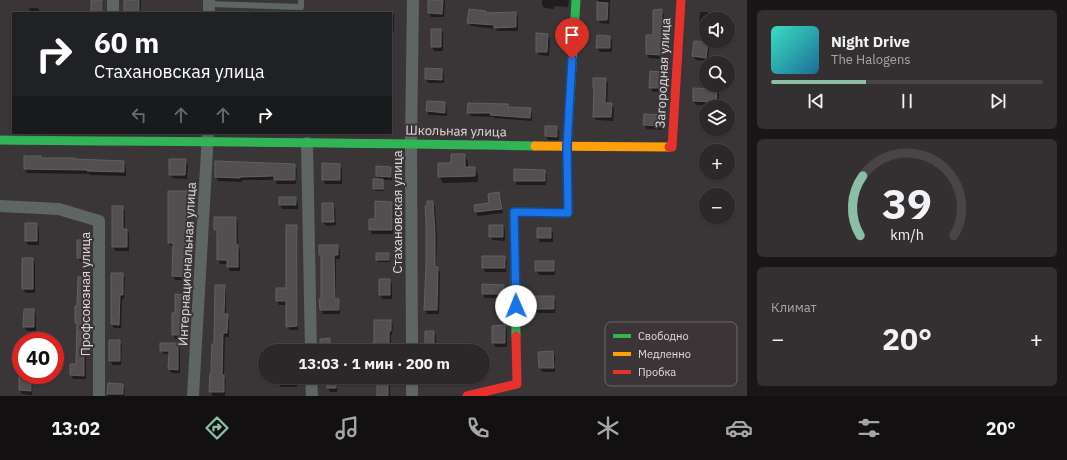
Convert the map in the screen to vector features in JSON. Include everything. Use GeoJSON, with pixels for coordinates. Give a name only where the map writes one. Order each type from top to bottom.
{"type":"FeatureCollection","features":[{"type":"Feature","properties":{"kind":"street"},"geometry":{"type":"LineString","coordinates":[[113,0],[113,12]]}},
{"type":"Feature","properties":{"kind":"street","name":"Стахановская улица"},"geometry":{"type":"LineString","coordinates":[[412,0],[412,344]]}},
{"type":"Feature","properties":{"kind":"street"},"geometry":{"type":"LineString","coordinates":[[468,396],[517,384],[514,212],[568,213],[567,146],[576,0]]}},
{"type":"Feature","properties":{"kind":"street","name":"Загородная улица"},"geometry":{"type":"LineString","coordinates":[[672,147],[681,0]]}},
{"type":"Feature","properties":{"kind":"street","name":"Школьная улица"},"geometry":{"type":"LineString","coordinates":[[0,140],[208,137],[306,143],[672,147]]}},
{"type":"Feature","properties":{"kind":"street","name":"Интернациональная улица"},"geometry":{"type":"LineString","coordinates":[[193,396],[208,137]]}},
{"type":"Feature","properties":{"kind":"street"},"geometry":{"type":"LineString","coordinates":[[306,143],[311,344]]}},
{"type":"Feature","properties":{"kind":"street","name":"Профсоюзная улица"},"geometry":{"type":"LineString","coordinates":[[0,206],[59,209],[99,221],[99,396]]}},
{"type":"Feature","properties":{"kind":"street"},"geometry":{"type":"LineString","coordinates":[[312,384],[312,396]]}},
{"type":"Feature","properties":{"kind":"street"},"geometry":{"type":"LineString","coordinates":[[412,384],[412,396]]}},
{"type":"Feature","properties":{"kind":"lane"},"geometry":{"type":"LineString","coordinates":[[209,6],[301,7],[301,0]]}},
{"type":"Feature","properties":{"kind":"building"},"geometry":{"type":"Polygon","coordinates":[[[91,0],[102,0],[102,12],[91,12],[91,0]]]}},
{"type":"Feature","properties":{"kind":"building"},"geometry":{"type":"Polygon","coordinates":[[[124,0],[139,0],[139,12],[124,12],[124,0]]]}},
{"type":"Feature","properties":{"kind":"building"},"geometry":{"type":"Polygon","coordinates":[[[428,0],[443,0],[442,14],[428,13],[428,0]]]}},
{"type":"Feature","properties":{"kind":"building"},"geometry":{"type":"Polygon","coordinates":[[[597,2],[608,3],[607,20],[597,20],[597,2]]]}},
{"type":"Feature","properties":{"kind":"building"},"geometry":{"type":"Polygon","coordinates":[[[469,9],[486,11],[486,13],[516,12],[516,27],[494,28],[494,25],[467,23],[469,9]]]}},
{"type":"Feature","properties":{"kind":"building"},"geometry":{"type":"Polygon","coordinates":[[[662,9],[661,55],[646,54],[646,35],[653,35],[653,10],[662,9]]]}},
{"type":"Feature","properties":{"kind":"building"},"geometry":{"type":"Polygon","coordinates":[[[431,29],[441,29],[441,47],[431,47],[431,29]]]}},
{"type":"Feature","properties":{"kind":"building"},"geometry":{"type":"Polygon","coordinates":[[[536,33],[548,34],[547,52],[536,52],[536,33]]]}},
{"type":"Feature","properties":{"kind":"building"},"geometry":{"type":"Polygon","coordinates":[[[597,35],[610,36],[610,48],[596,48],[597,35]]]}},
{"type":"Feature","properties":{"kind":"building"},"geometry":{"type":"Polygon","coordinates":[[[694,41],[699,41],[699,48],[707,48],[706,56],[692,56],[694,41]]]}},
{"type":"Feature","properties":{"kind":"building"},"geometry":{"type":"Polygon","coordinates":[[[425,68],[442,69],[442,80],[425,79],[425,68]]]}},
{"type":"Feature","properties":{"kind":"building"},"geometry":{"type":"Polygon","coordinates":[[[650,71],[661,72],[660,88],[649,88],[650,71]]]}},
{"type":"Feature","properties":{"kind":"building"},"geometry":{"type":"Polygon","coordinates":[[[593,78],[606,78],[605,103],[612,103],[611,117],[593,117],[593,78]]]}},
{"type":"Feature","properties":{"kind":"building"},"geometry":{"type":"Polygon","coordinates":[[[693,88],[699,88],[699,92],[717,92],[716,100],[693,101],[693,88]]]}},
{"type":"Feature","properties":{"kind":"building"},"geometry":{"type":"Polygon","coordinates":[[[427,101],[445,102],[445,113],[426,111],[427,101]]]}},
{"type":"Feature","properties":{"kind":"building"},"geometry":{"type":"Polygon","coordinates":[[[468,103],[508,104],[508,107],[531,108],[530,118],[490,115],[491,113],[467,113],[468,103]]]}},
{"type":"Feature","properties":{"kind":"building"},"geometry":{"type":"Polygon","coordinates":[[[644,114],[664,115],[663,126],[643,125],[644,114]]]}},
{"type":"Feature","properties":{"kind":"building"},"geometry":{"type":"Polygon","coordinates":[[[545,126],[557,126],[557,137],[545,136],[545,126]]]}},
{"type":"Feature","properties":{"kind":"building"},"geometry":{"type":"Polygon","coordinates":[[[451,154],[465,154],[465,167],[475,167],[475,176],[438,177],[438,163],[451,163],[451,154]]]}},
{"type":"Feature","properties":{"kind":"building"},"geometry":{"type":"Polygon","coordinates":[[[24,156],[124,161],[124,172],[24,169],[24,156]]]}},
{"type":"Feature","properties":{"kind":"building"},"geometry":{"type":"Polygon","coordinates":[[[169,159],[186,159],[185,175],[169,175],[169,159]]]}},
{"type":"Feature","properties":{"kind":"building"},"geometry":{"type":"Polygon","coordinates":[[[215,161],[295,164],[295,180],[274,180],[274,176],[240,178],[215,177],[215,161]]]}},
{"type":"Feature","properties":{"kind":"building"},"geometry":{"type":"Polygon","coordinates":[[[322,163],[340,164],[340,180],[322,180],[322,163]]]}},
{"type":"Feature","properties":{"kind":"building"},"geometry":{"type":"Polygon","coordinates":[[[376,166],[391,167],[391,177],[376,176],[376,166]]]}},
{"type":"Feature","properties":{"kind":"building"},"geometry":{"type":"Polygon","coordinates":[[[514,169],[545,170],[545,181],[514,181],[514,169]]]}},
{"type":"Feature","properties":{"kind":"building"},"geometry":{"type":"Polygon","coordinates":[[[373,179],[383,179],[383,189],[373,189],[373,179]]]}},
{"type":"Feature","properties":{"kind":"building"},"geometry":{"type":"Polygon","coordinates":[[[168,191],[187,191],[185,258],[186,277],[172,276],[173,243],[168,243],[168,191]]]}},
{"type":"Feature","properties":{"kind":"building"},"geometry":{"type":"Polygon","coordinates":[[[499,192],[502,209],[475,212],[474,205],[489,203],[488,194],[499,192]]]}},
{"type":"Feature","properties":{"kind":"building"},"geometry":{"type":"Polygon","coordinates":[[[279,197],[296,197],[296,205],[279,205],[279,197]]]}},
{"type":"Feature","properties":{"kind":"building"},"geometry":{"type":"Polygon","coordinates":[[[375,201],[392,202],[392,230],[369,230],[369,219],[375,219],[375,201]]]}},
{"type":"Feature","properties":{"kind":"building"},"geometry":{"type":"Polygon","coordinates":[[[427,201],[433,201],[435,267],[438,267],[437,310],[424,310],[426,266],[425,206],[427,206],[427,201]]]}},
{"type":"Feature","properties":{"kind":"building"},"geometry":{"type":"Polygon","coordinates":[[[322,203],[333,203],[334,222],[322,222],[322,203]]]}},
{"type":"Feature","properties":{"kind":"building"},"geometry":{"type":"Polygon","coordinates":[[[112,206],[123,206],[123,229],[127,229],[127,247],[112,247],[112,206]]]}},
{"type":"Feature","properties":{"kind":"building"},"geometry":{"type":"Polygon","coordinates":[[[214,217],[236,217],[238,267],[227,267],[227,260],[217,260],[217,230],[214,230],[214,217]]]}},
{"type":"Feature","properties":{"kind":"building"},"geometry":{"type":"Polygon","coordinates":[[[25,223],[37,223],[37,241],[25,241],[25,223]]]}},
{"type":"Feature","properties":{"kind":"building"},"geometry":{"type":"Polygon","coordinates":[[[286,225],[297,225],[297,326],[286,327],[286,301],[276,301],[276,288],[286,288],[286,225]]]}},
{"type":"Feature","properties":{"kind":"building"},"geometry":{"type":"Polygon","coordinates":[[[489,225],[503,225],[503,237],[489,237],[489,225]]]}},
{"type":"Feature","properties":{"kind":"building"},"geometry":{"type":"Polygon","coordinates":[[[537,228],[551,228],[551,238],[537,238],[537,228]]]}},
{"type":"Feature","properties":{"kind":"building"},"geometry":{"type":"Polygon","coordinates":[[[77,240],[88,240],[88,258],[77,258],[77,240]]]}},
{"type":"Feature","properties":{"kind":"building"},"geometry":{"type":"Polygon","coordinates":[[[319,245],[338,245],[338,255],[334,255],[335,299],[339,299],[339,310],[320,310],[321,255],[319,255],[319,245]]]}},
{"type":"Feature","properties":{"kind":"building"},"geometry":{"type":"Polygon","coordinates":[[[376,253],[389,253],[389,260],[376,260],[376,253]]]}},
{"type":"Feature","properties":{"kind":"building"},"geometry":{"type":"Polygon","coordinates":[[[482,256],[505,256],[505,268],[482,268],[482,256]]]}},
{"type":"Feature","properties":{"kind":"building"},"geometry":{"type":"Polygon","coordinates":[[[22,258],[33,258],[33,289],[22,289],[22,258]]]}},
{"type":"Feature","properties":{"kind":"building"},"geometry":{"type":"Polygon","coordinates":[[[535,261],[554,261],[554,271],[535,271],[535,261]]]}},
{"type":"Feature","properties":{"kind":"building"},"geometry":{"type":"Polygon","coordinates":[[[111,273],[123,273],[123,295],[120,295],[119,325],[111,324],[111,273]]]}},
{"type":"Feature","properties":{"kind":"building"},"geometry":{"type":"Polygon","coordinates":[[[78,277],[89,277],[84,376],[70,375],[70,364],[76,364],[77,323],[75,323],[75,306],[77,306],[78,277]]]}},
{"type":"Feature","properties":{"kind":"building"},"geometry":{"type":"Polygon","coordinates":[[[379,279],[390,279],[390,295],[379,295],[379,279]]]}},
{"type":"Feature","properties":{"kind":"building"},"geometry":{"type":"Polygon","coordinates":[[[482,284],[504,285],[504,294],[482,294],[482,284]]]}},
{"type":"Feature","properties":{"kind":"building"},"geometry":{"type":"Polygon","coordinates":[[[215,285],[225,285],[224,314],[228,314],[227,333],[223,333],[222,375],[224,375],[224,392],[209,392],[212,344],[214,344],[215,285]]]}},
{"type":"Feature","properties":{"kind":"building"},"geometry":{"type":"Polygon","coordinates":[[[175,294],[186,295],[186,308],[184,308],[184,335],[172,335],[172,313],[175,313],[175,294]]]}},
{"type":"Feature","properties":{"kind":"building"},"geometry":{"type":"Polygon","coordinates":[[[534,296],[554,296],[554,309],[534,309],[534,296]]]}},
{"type":"Feature","properties":{"kind":"building"},"geometry":{"type":"Polygon","coordinates":[[[24,309],[34,309],[34,327],[23,327],[24,309]]]}},
{"type":"Feature","properties":{"kind":"building"},"geometry":{"type":"Polygon","coordinates":[[[374,320],[391,320],[389,344],[372,344],[374,343],[374,320]]]}},
{"type":"Feature","properties":{"kind":"building"},"geometry":{"type":"Polygon","coordinates":[[[505,325],[505,343],[492,343],[492,326],[505,325]]]}},
{"type":"Feature","properties":{"kind":"building"},"geometry":{"type":"Polygon","coordinates":[[[425,331],[434,331],[434,344],[425,344],[425,331]]]}},
{"type":"Feature","properties":{"kind":"building"},"geometry":{"type":"Polygon","coordinates":[[[330,338],[330,344],[320,344],[320,339],[330,338]]]}},
{"type":"Feature","properties":{"kind":"building"},"geometry":{"type":"Polygon","coordinates":[[[109,340],[120,340],[120,361],[109,361],[109,340]]]}},
{"type":"Feature","properties":{"kind":"building"},"geometry":{"type":"Polygon","coordinates":[[[160,343],[178,343],[178,370],[168,369],[169,351],[160,351],[160,343]]]}},
{"type":"Feature","properties":{"kind":"building"},"geometry":{"type":"Polygon","coordinates":[[[553,351],[554,368],[539,368],[538,352],[553,351]]]}},
{"type":"Feature","properties":{"kind":"building"},"geometry":{"type":"Polygon","coordinates":[[[108,383],[123,384],[123,394],[107,394],[108,383]]]}},
{"type":"Feature","properties":{"kind":"building"},"geometry":{"type":"Polygon","coordinates":[[[19,384],[31,384],[31,391],[19,390],[19,384]]]}},
{"type":"Feature","properties":{"kind":"building"},"geometry":{"type":"Polygon","coordinates":[[[327,384],[336,384],[336,388],[327,388],[327,384]]]}},
{"type":"Feature","properties":{"kind":"building"},"geometry":{"type":"Polygon","coordinates":[[[377,384],[388,384],[388,396],[377,396],[377,384]]]}},
{"type":"Feature","properties":{"kind":"traffic: fast"},"geometry":{"type":"LineString","coordinates":[[516,336],[514,212],[568,213],[567,147],[576,0]]}},
{"type":"Feature","properties":{"kind":"traffic: fast"},"geometry":{"type":"LineString","coordinates":[[0,140],[535,146]]}},
{"type":"Feature","properties":{"kind":"traffic: slow"},"geometry":{"type":"LineString","coordinates":[[535,146],[669,147]]}},
{"type":"Feature","properties":{"kind":"traffic: jam"},"geometry":{"type":"LineString","coordinates":[[669,147],[672,147],[681,0]]}},
{"type":"Feature","properties":{"kind":"traffic: jam"},"geometry":{"type":"LineString","coordinates":[[467,396],[517,384],[516,336]]}},
{"type":"Feature","properties":{"kind":"route"},"geometry":{"type":"LineString","coordinates":[[516,306],[514,212],[568,213],[567,146],[572,59]]}}]}
